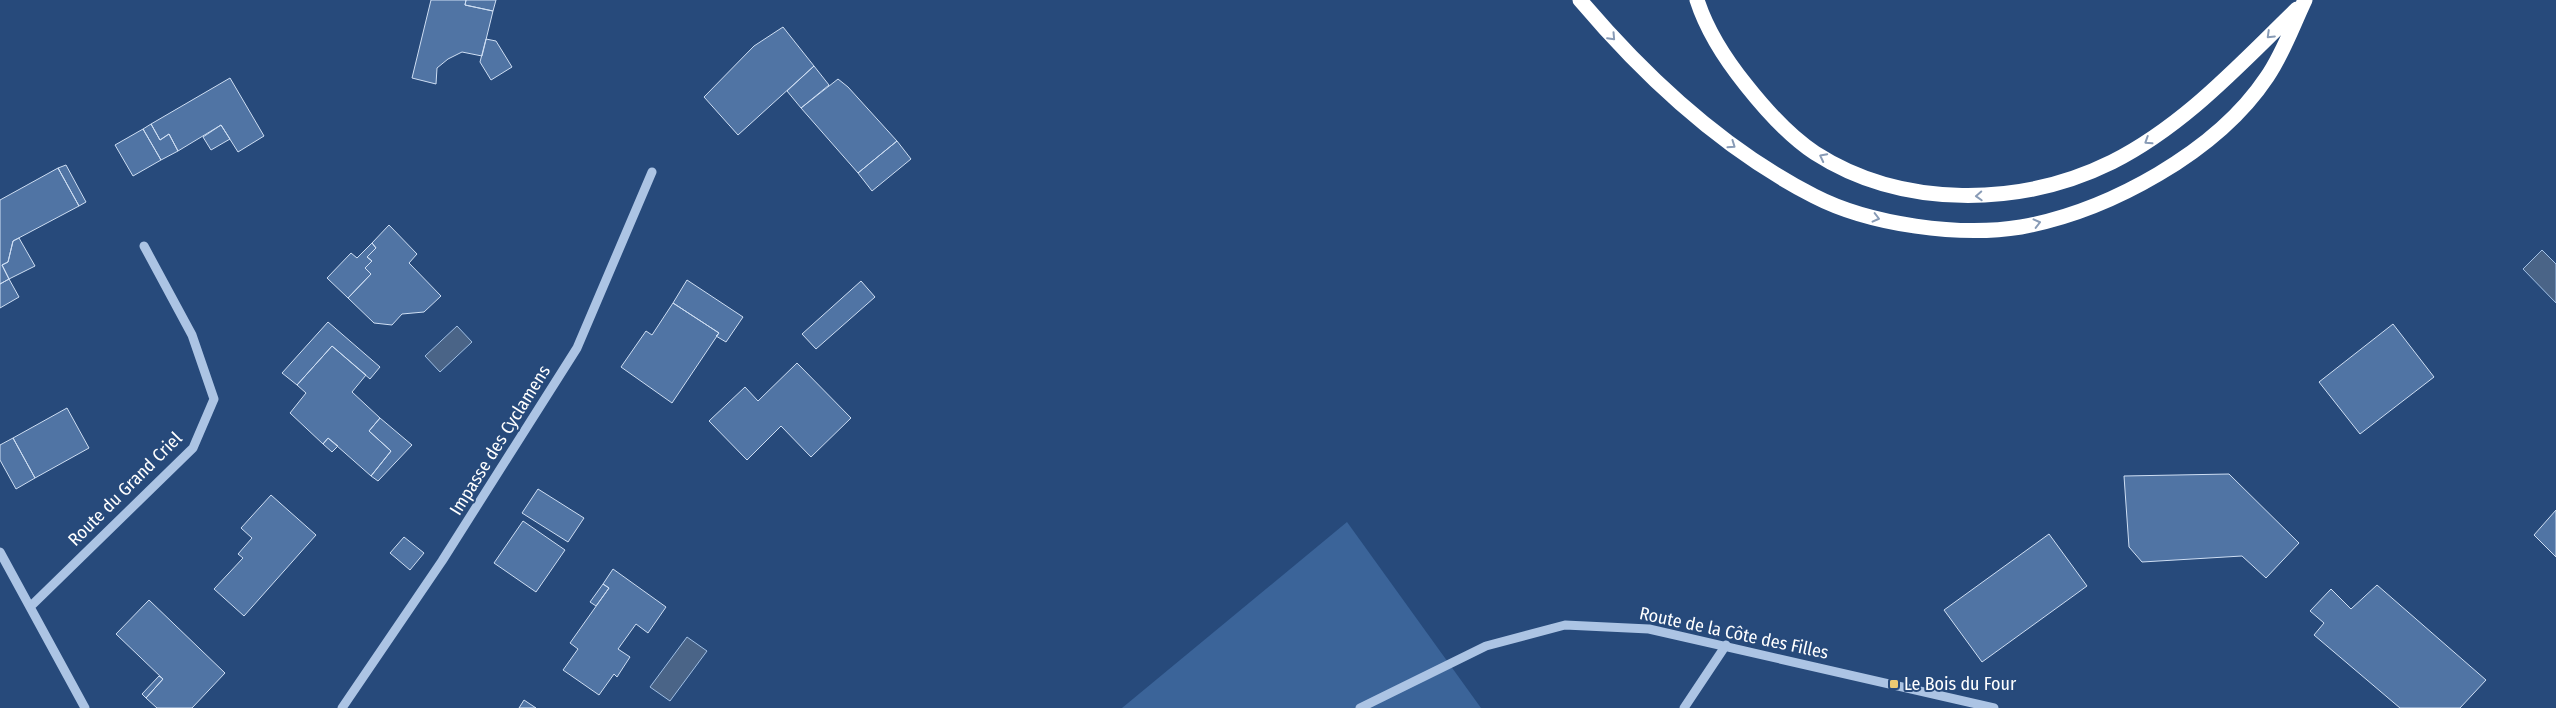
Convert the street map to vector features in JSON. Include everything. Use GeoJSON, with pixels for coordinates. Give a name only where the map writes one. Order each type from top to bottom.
{"type":"FeatureCollection","features":[{"type":"Feature","properties":{"kind":"highway"},"geometry":{"type":"LineString","coordinates":[[1580,0],[1646,73],[1706,127],[1763,166],[1815,197],[1865,215],[1905,225],[1946,230],[1988,230],[2022,227],[2046,221],[2104,201],[2143,182],[2203,144],[2249,100],[2268,76],[2305,0]]}},
{"type":"Feature","properties":{"kind":"highway"},"geometry":{"type":"LineString","coordinates":[[1697,0],[1716,43],[1733,68],[1760,103],[1815,153],[1853,172],[1889,185],[1962,197],[2028,190],[2067,181],[2111,162],[2146,143],[2208,96],[2305,0]]}},
{"type":"Feature","properties":{"kind":"street","name":"Impasse des Cyclamens"},"geometry":{"type":"LineString","coordinates":[[342,708],[442,561],[577,348],[652,172]]}},
{"type":"Feature","properties":{"kind":"street","name":"Route du Grand Criel"},"geometry":{"type":"LineString","coordinates":[[31,606],[193,448],[214,399],[192,335],[144,246]]}},
{"type":"Feature","properties":{"kind":"street"},"geometry":{"type":"LineString","coordinates":[[0,552],[85,708]]}},
{"type":"Feature","properties":{"kind":"street","name":"Route de la Côte des Filles"},"geometry":{"type":"LineString","coordinates":[[1360,708],[1486,646],[1565,624],[1649,629],[1726,645],[1994,708]]}},
{"type":"Feature","properties":{"kind":"street"},"geometry":{"type":"LineString","coordinates":[[1684,708],[1726,645]]}},
{"type":"Feature","properties":{"kind":"shaded area"},"geometry":{"type":"Polygon","coordinates":[[[2542,250],[2556,264],[2556,303],[2523,269],[2542,250]]]}},
{"type":"Feature","properties":{"kind":"shaded area"},"geometry":{"type":"Polygon","coordinates":[[[457,326],[472,342],[440,372],[425,356],[457,326]]]}},
{"type":"Feature","properties":{"kind":"shaded area"},"geometry":{"type":"Polygon","coordinates":[[[1347,522],[1481,708],[1122,708],[1347,522]]]}},
{"type":"Feature","properties":{"kind":"shaded area"},"geometry":{"type":"Polygon","coordinates":[[[687,637],[707,651],[670,701],[650,687],[687,637]]]}},
{"type":"Feature","properties":{"kind":"building"},"geometry":{"type":"Polygon","coordinates":[[[431,0],[466,0],[465,5],[493,11],[482,56],[462,52],[448,59],[437,68],[436,84],[412,78],[431,0]]]}},
{"type":"Feature","properties":{"kind":"building"},"geometry":{"type":"Polygon","coordinates":[[[466,0],[496,0],[493,11],[465,5],[466,0]]]}},
{"type":"Feature","properties":{"kind":"building"},"geometry":{"type":"Polygon","coordinates":[[[783,27],[814,66],[738,135],[704,97],[754,46],[783,27]]]}},
{"type":"Feature","properties":{"kind":"building"},"geometry":{"type":"Polygon","coordinates":[[[486,39],[496,41],[512,67],[491,80],[480,62],[486,39]]]}},
{"type":"Feature","properties":{"kind":"building"},"geometry":{"type":"Polygon","coordinates":[[[814,66],[829,85],[801,108],[787,91],[814,66]]]}},
{"type":"Feature","properties":{"kind":"building"},"geometry":{"type":"Polygon","coordinates":[[[230,78],[264,136],[238,152],[221,125],[178,151],[169,134],[160,140],[151,124],[230,78]]]}},
{"type":"Feature","properties":{"kind":"building"},"geometry":{"type":"Polygon","coordinates":[[[838,79],[848,87],[897,141],[858,173],[801,108],[838,79]]]}},
{"type":"Feature","properties":{"kind":"building"},"geometry":{"type":"Polygon","coordinates":[[[151,124],[160,140],[169,134],[178,151],[161,160],[143,129],[151,124]]]}},
{"type":"Feature","properties":{"kind":"building"},"geometry":{"type":"Polygon","coordinates":[[[221,125],[230,139],[211,150],[203,137],[221,125]]]}},
{"type":"Feature","properties":{"kind":"building"},"geometry":{"type":"Polygon","coordinates":[[[143,129],[161,160],[133,176],[115,145],[143,129]]]}},
{"type":"Feature","properties":{"kind":"building"},"geometry":{"type":"Polygon","coordinates":[[[897,141],[911,159],[872,191],[858,173],[897,141]]]}},
{"type":"Feature","properties":{"kind":"building"},"geometry":{"type":"Polygon","coordinates":[[[66,165],[86,202],[79,206],[58,168],[66,165]]]}},
{"type":"Feature","properties":{"kind":"building"},"geometry":{"type":"Polygon","coordinates":[[[58,168],[79,206],[13,241],[8,262],[2,265],[9,279],[0,284],[0,200],[58,168]]]}},
{"type":"Feature","properties":{"kind":"building"},"geometry":{"type":"Polygon","coordinates":[[[389,225],[417,254],[409,263],[441,296],[424,312],[402,314],[392,325],[374,323],[348,298],[371,274],[365,268],[372,261],[367,257],[376,248],[372,243],[389,225]]]}},
{"type":"Feature","properties":{"kind":"building"},"geometry":{"type":"Polygon","coordinates":[[[19,238],[35,266],[9,279],[2,265],[8,262],[13,241],[19,238]]]}},
{"type":"Feature","properties":{"kind":"building"},"geometry":{"type":"Polygon","coordinates":[[[372,243],[376,248],[367,257],[372,261],[365,268],[371,274],[348,298],[327,278],[351,253],[357,258],[372,243]]]}},
{"type":"Feature","properties":{"kind":"building"},"geometry":{"type":"Polygon","coordinates":[[[9,279],[19,297],[0,308],[0,284],[9,279]]]}},
{"type":"Feature","properties":{"kind":"building"},"geometry":{"type":"Polygon","coordinates":[[[687,280],[743,317],[726,342],[716,336],[719,333],[673,303],[687,280]]]}},
{"type":"Feature","properties":{"kind":"building"},"geometry":{"type":"Polygon","coordinates":[[[861,281],[875,297],[816,349],[802,334],[861,281]]]}},
{"type":"Feature","properties":{"kind":"building"},"geometry":{"type":"Polygon","coordinates":[[[673,303],[719,333],[672,403],[621,367],[646,331],[652,335],[673,303]]]}},
{"type":"Feature","properties":{"kind":"building"},"geometry":{"type":"Polygon","coordinates":[[[328,322],[380,367],[370,379],[332,346],[297,385],[282,373],[328,322]]]}},
{"type":"Feature","properties":{"kind":"building"},"geometry":{"type":"Polygon","coordinates":[[[2393,324],[2434,377],[2360,434],[2319,382],[2393,324]]]}},
{"type":"Feature","properties":{"kind":"building"},"geometry":{"type":"Polygon","coordinates":[[[332,346],[366,375],[352,392],[380,418],[369,431],[391,451],[371,476],[328,438],[323,444],[290,413],[306,393],[297,385],[332,346]]]}},
{"type":"Feature","properties":{"kind":"building"},"geometry":{"type":"Polygon","coordinates":[[[797,363],[851,418],[811,457],[781,426],[747,460],[709,421],[745,387],[758,401],[797,363]]]}},
{"type":"Feature","properties":{"kind":"building"},"geometry":{"type":"Polygon","coordinates":[[[67,408],[89,448],[35,478],[13,438],[67,408]]]}},
{"type":"Feature","properties":{"kind":"building"},"geometry":{"type":"Polygon","coordinates":[[[380,418],[412,445],[378,481],[371,476],[391,451],[369,431],[380,418]]]}},
{"type":"Feature","properties":{"kind":"building"},"geometry":{"type":"Polygon","coordinates":[[[13,438],[35,478],[16,489],[0,460],[0,445],[13,438]]]}},
{"type":"Feature","properties":{"kind":"building"},"geometry":{"type":"Polygon","coordinates":[[[328,438],[338,446],[332,452],[323,444],[328,438]]]}},
{"type":"Feature","properties":{"kind":"building"},"geometry":{"type":"Polygon","coordinates":[[[2229,474],[2299,543],[2266,578],[2242,556],[2142,562],[2129,547],[2124,476],[2229,474]]]}},
{"type":"Feature","properties":{"kind":"building"},"geometry":{"type":"Polygon","coordinates":[[[538,489],[584,518],[568,542],[522,513],[538,489]]]}},
{"type":"Feature","properties":{"kind":"building"},"geometry":{"type":"Polygon","coordinates":[[[271,495],[316,535],[244,616],[214,589],[243,558],[238,554],[252,538],[241,528],[271,495]]]}},
{"type":"Feature","properties":{"kind":"building"},"geometry":{"type":"Polygon","coordinates":[[[2556,510],[2556,557],[2534,535],[2556,510]]]}},
{"type":"Feature","properties":{"kind":"building"},"geometry":{"type":"Polygon","coordinates":[[[523,521],[565,550],[536,592],[494,563],[523,521]]]}},
{"type":"Feature","properties":{"kind":"building"},"geometry":{"type":"Polygon","coordinates":[[[2049,534],[2087,586],[1982,662],[1944,610],[2049,534]]]}},
{"type":"Feature","properties":{"kind":"building"},"geometry":{"type":"Polygon","coordinates":[[[404,537],[424,553],[410,570],[390,553],[404,537]]]}},
{"type":"Feature","properties":{"kind":"building"},"geometry":{"type":"Polygon","coordinates":[[[613,569],[666,607],[648,633],[636,624],[618,649],[630,657],[617,677],[614,674],[599,695],[563,670],[578,649],[570,643],[609,588],[603,584],[613,569]]]}},
{"type":"Feature","properties":{"kind":"building"},"geometry":{"type":"Polygon","coordinates":[[[603,584],[609,588],[596,606],[590,602],[603,584]]]}},
{"type":"Feature","properties":{"kind":"building"},"geometry":{"type":"Polygon","coordinates":[[[2377,585],[2486,680],[2460,708],[2400,708],[2314,635],[2324,623],[2310,611],[2331,589],[2351,609],[2377,585]]]}},
{"type":"Feature","properties":{"kind":"building"},"geometry":{"type":"Polygon","coordinates":[[[149,600],[225,673],[192,708],[157,708],[146,698],[163,679],[116,634],[149,600]]]}},
{"type":"Feature","properties":{"kind":"building"},"geometry":{"type":"Polygon","coordinates":[[[159,676],[163,679],[146,698],[142,694],[159,676]]]}},
{"type":"Feature","properties":{"kind":"building"},"geometry":{"type":"Polygon","coordinates":[[[524,700],[536,708],[519,708],[524,700]]]}},
{"type":"Feature","properties":{"kind":"place","name":"Le Bois du Four"},"geometry":{"type":"Point","coordinates":[1894,684]}}]}
